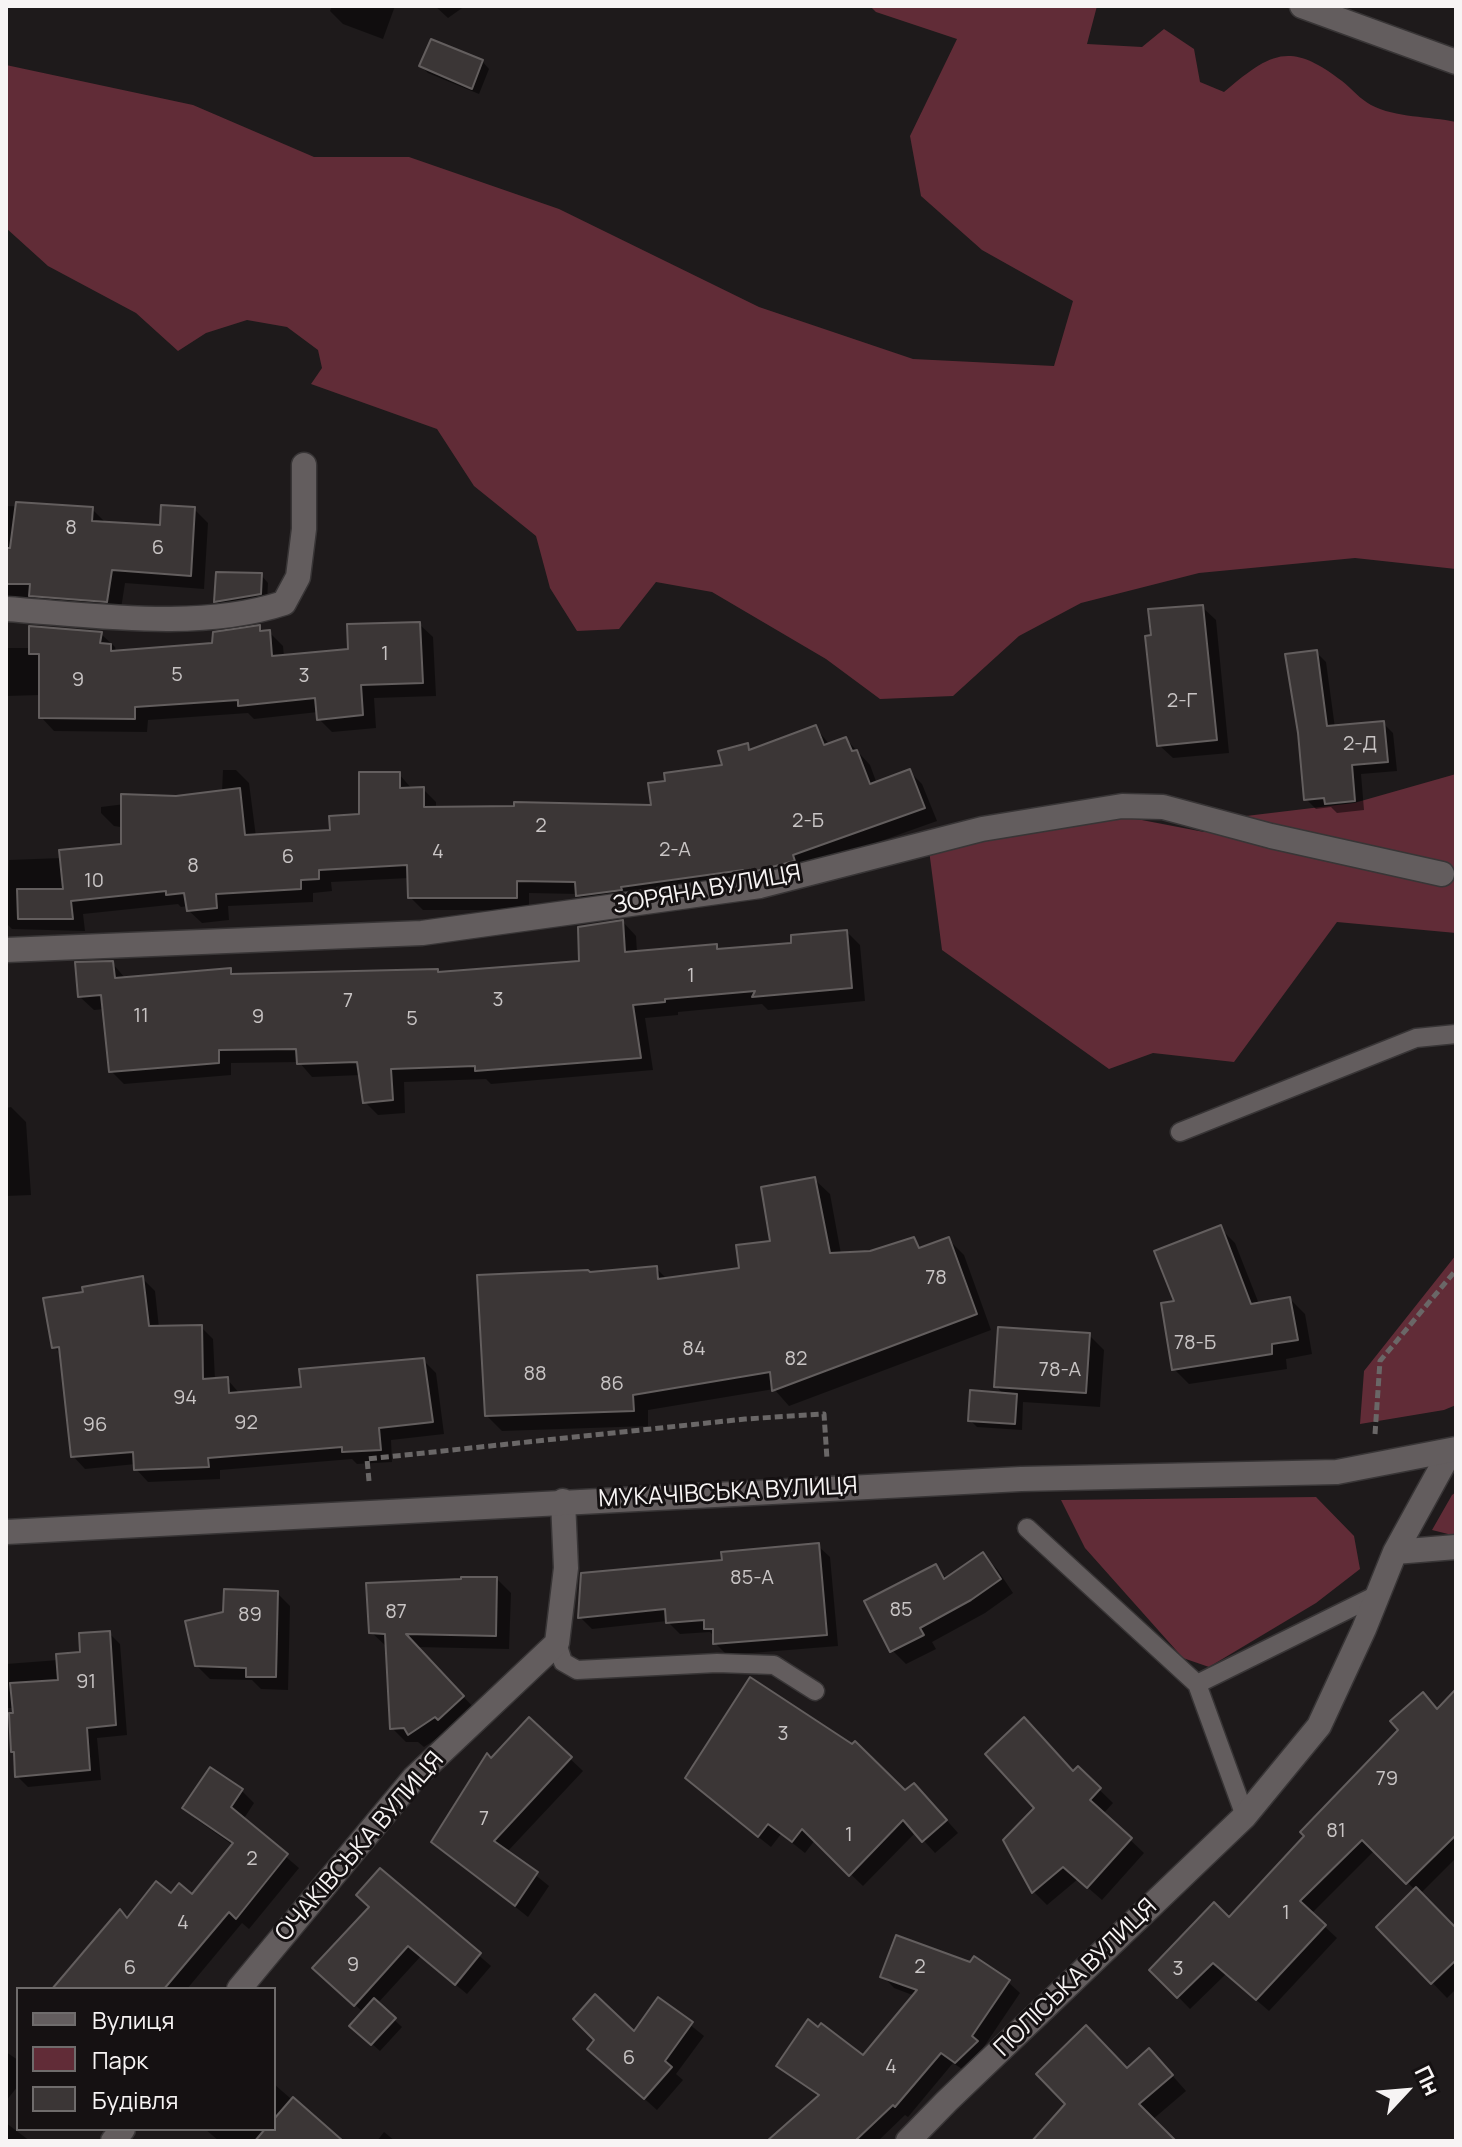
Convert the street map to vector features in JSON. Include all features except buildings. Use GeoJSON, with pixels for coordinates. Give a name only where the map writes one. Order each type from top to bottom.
{"type":"FeatureCollection","features":[{"type":"Feature","properties":{"kind":"street"},"geometry":{"type":"LineString","coordinates":[[1302,6],[1456,62]]}},
{"type":"Feature","properties":{"kind":"street"},"geometry":{"type":"LineString","coordinates":[[6,609],[187,620],[257,612],[284,603],[298,577],[304,529],[304,465]]}},
{"type":"Feature","properties":{"kind":"street","name":"ЗОРЯНА ВУЛИЦЯ"},"geometry":{"type":"LineString","coordinates":[[6,950],[422,933],[760,886],[982,829],[1122,806],[1163,807],[1449,878]]}},
{"type":"Feature","properties":{"kind":"street","name":"МУКАЧІВСЬКА ВУЛИЦЯ"},"geometry":{"type":"LineString","coordinates":[[6,1532],[1021,1479],[1337,1472],[1453,1450]]}},
{"type":"Feature","properties":{"kind":"street","name":"МУКАЧІВСЬКА ВУЛИЦЯ"},"geometry":{"type":"LineString","coordinates":[[1245,1816],[1319,1726],[1395,1552],[1453,1450]]}},
{"type":"Feature","properties":{"kind":"street"},"geometry":{"type":"LineString","coordinates":[[557,1643],[566,1568],[563,1501]]}},
{"type":"Feature","properties":{"kind":"street"},"geometry":{"type":"LineString","coordinates":[[1395,1552],[1456,1547]]}},
{"type":"Feature","properties":{"kind":"street","name":"ОЧАКІВСЬКА ВУЛИЦЯ"},"geometry":{"type":"LineString","coordinates":[[241,1987],[414,1778],[557,1643]]}},
{"type":"Feature","properties":{"kind":"street","name":"ПОЛІСЬКА ВУЛИЦЯ"},"geometry":{"type":"LineString","coordinates":[[908,2141],[1245,1816]]}},
{"type":"Feature","properties":{"kind":"lane"},"geometry":{"type":"LineString","coordinates":[[1180,1132],[1416,1038],[1456,1034]]}},
{"type":"Feature","properties":{"kind":"lane"},"geometry":{"type":"LineString","coordinates":[[1027,1528],[1197,1684],[1245,1816]]}},
{"type":"Feature","properties":{"kind":"lane"},"geometry":{"type":"LineString","coordinates":[[1197,1684],[1377,1595]]}},
{"type":"Feature","properties":{"kind":"lane"},"geometry":{"type":"LineString","coordinates":[[557,1643],[563,1662],[577,1670],[717,1663],[774,1665],[815,1691]]}},
{"type":"Feature","properties":{"kind":"path"},"geometry":{"type":"LineString","coordinates":[[1375,1435],[1380,1361],[1456,1270]]}},
{"type":"Feature","properties":{"kind":"path"},"geometry":{"type":"LineString","coordinates":[[369,1493],[367,1459],[824,1414],[828,1467]]}},
{"type":"Feature","properties":{"kind":"green space"},"geometry":{"type":"Polygon","coordinates":[[[870,6],[1097,6],[1087,44],[1142,47],[1164,29],[1194,49],[1200,82],[1224,92],[1268,60],[1294,56],[1324,68],[1367,103],[1381,109],[1456,122],[1456,569],[1355,558],[1199,573],[1081,603],[1019,636],[953,696],[880,699],[826,659],[712,592],[656,582],[619,629],[577,631],[550,588],[536,536],[474,486],[437,429],[311,384],[322,368],[318,350],[287,327],[247,320],[206,333],[178,351],[136,313],[48,266],[6,228],[6,65],[193,105],[314,157],[409,157],[559,209],[759,307],[913,359],[1054,366],[1073,301],[982,250],[921,196],[910,136],[957,39],[876,12],[870,6]]]}},
{"type":"Feature","properties":{"kind":"green space"},"geometry":{"type":"Polygon","coordinates":[[[1456,774],[1456,933],[1337,922],[1234,1062],[1153,1053],[1109,1069],[942,950],[929,850],[1121,816],[1204,832],[1246,816],[1354,803],[1456,774]]]}},
{"type":"Feature","properties":{"kind":"green space"},"geometry":{"type":"Polygon","coordinates":[[[1456,1255],[1456,1405],[1444,1410],[1360,1424],[1364,1371],[1456,1255]]]}},
{"type":"Feature","properties":{"kind":"green space"},"geometry":{"type":"Polygon","coordinates":[[[1456,1492],[1456,1536],[1432,1530],[1452,1495],[1456,1492]]]}},
{"type":"Feature","properties":{"kind":"green space"},"geometry":{"type":"Polygon","coordinates":[[[1316,1497],[1354,1536],[1360,1569],[1316,1603],[1209,1667],[1183,1658],[1085,1548],[1061,1500],[1316,1497]]]}}]}
